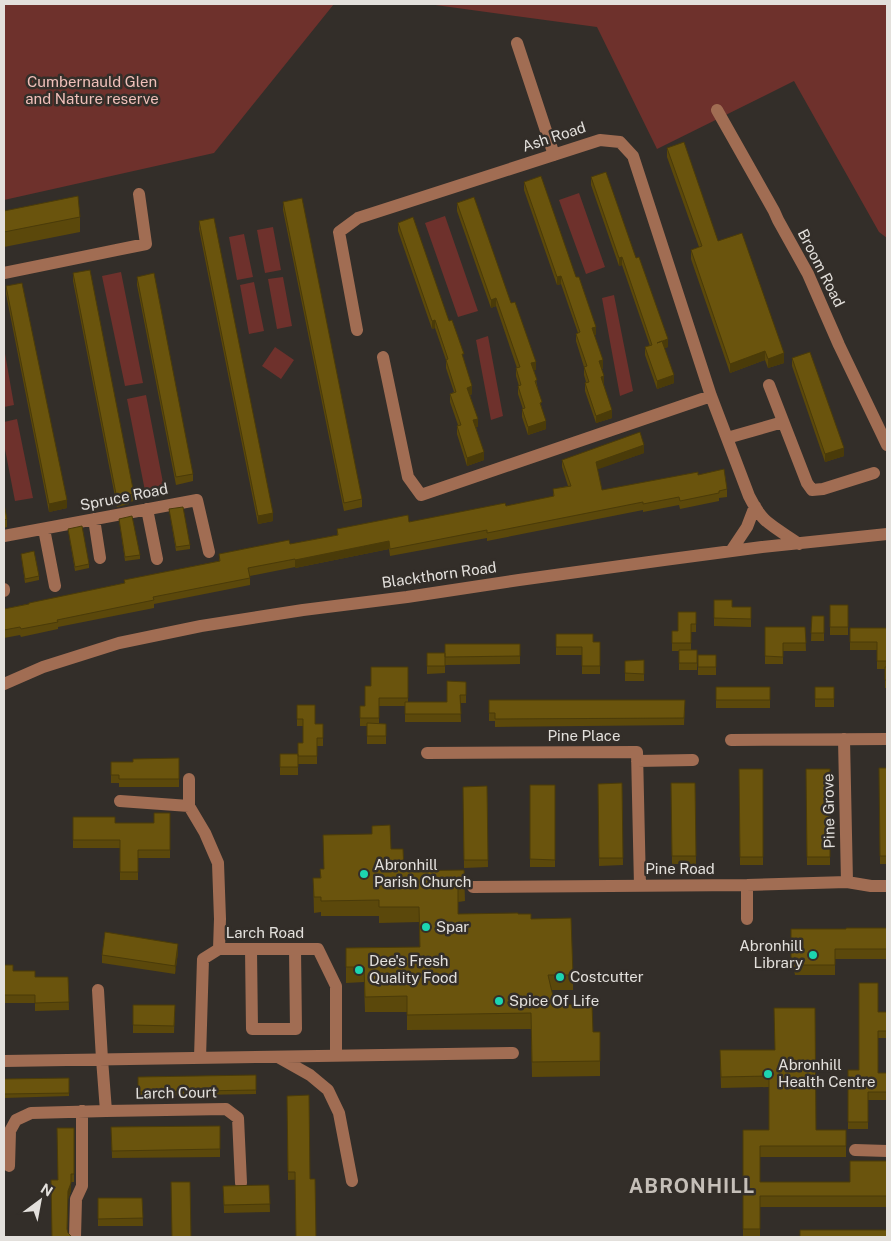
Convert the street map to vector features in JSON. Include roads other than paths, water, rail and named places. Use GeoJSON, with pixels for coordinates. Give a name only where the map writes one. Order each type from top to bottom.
{"type":"FeatureCollection","features":[{"type":"Feature","properties":{"kind":"street"},"geometry":{"type":"LineString","coordinates":[[517,43],[554,155]]}},
{"type":"Feature","properties":{"kind":"street","name":"Broom Road"},"geometry":{"type":"LineString","coordinates":[[717,110],[808,274],[887,446]]}},
{"type":"Feature","properties":{"kind":"street","name":"Ash Road"},"geometry":{"type":"LineString","coordinates":[[357,330],[339,232],[358,218],[600,140],[620,142],[633,156],[711,396],[743,481],[755,506],[764,519],[799,544]]}},
{"type":"Feature","properties":{"kind":"street"},"geometry":{"type":"LineString","coordinates":[[4,273],[146,244],[139,194]]}},
{"type":"Feature","properties":{"kind":"street"},"geometry":{"type":"LineString","coordinates":[[383,357],[408,477],[421,495],[711,396]]}},
{"type":"Feature","properties":{"kind":"street"},"geometry":{"type":"LineString","coordinates":[[770,385],[807,483],[812,490],[823,489],[874,473]]}},
{"type":"Feature","properties":{"kind":"street"},"geometry":{"type":"LineString","coordinates":[[727,438],[783,422]]}},
{"type":"Feature","properties":{"kind":"street","name":"Spruce Road"},"geometry":{"type":"LineString","coordinates":[[4,536],[197,500],[209,552]]}},
{"type":"Feature","properties":{"kind":"street"},"geometry":{"type":"LineString","coordinates":[[731,551],[747,527],[755,506]]}},
{"type":"Feature","properties":{"kind":"street"},"geometry":{"type":"LineString","coordinates":[[147,509],[157,560]]}},
{"type":"Feature","properties":{"kind":"street"},"geometry":{"type":"LineString","coordinates":[[94,519],[100,558]]}},
{"type":"Feature","properties":{"kind":"street"},"geometry":{"type":"LineString","coordinates":[[44,529],[55,586]]}},
{"type":"Feature","properties":{"kind":"street","name":"Blackthorn Road"},"geometry":{"type":"LineString","coordinates":[[4,684],[43,667],[119,644],[201,626],[303,610],[731,551],[887,534]]}},
{"type":"Feature","properties":{"kind":"street","name":"Pine Grove"},"geometry":{"type":"LineString","coordinates":[[844,739],[847,882]]}},
{"type":"Feature","properties":{"kind":"street"},"geometry":{"type":"LineString","coordinates":[[731,740],[887,739]]}},
{"type":"Feature","properties":{"kind":"street","name":"Pine Place"},"geometry":{"type":"LineString","coordinates":[[427,753],[637,752],[637,761]]}},
{"type":"Feature","properties":{"kind":"street"},"geometry":{"type":"LineString","coordinates":[[640,886],[637,761],[693,760]]}},
{"type":"Feature","properties":{"kind":"street"},"geometry":{"type":"LineString","coordinates":[[189,779],[188,806],[205,833],[218,864],[219,949]]}},
{"type":"Feature","properties":{"kind":"street"},"geometry":{"type":"LineString","coordinates":[[120,801],[188,806]]}},
{"type":"Feature","properties":{"kind":"street","name":"Pine Road"},"geometry":{"type":"LineString","coordinates":[[472,887],[747,885],[847,882],[871,886],[887,886]]}},
{"type":"Feature","properties":{"kind":"street"},"geometry":{"type":"LineString","coordinates":[[747,885],[747,920]]}},
{"type":"Feature","properties":{"kind":"street","name":"Larch Road"},"geometry":{"type":"LineString","coordinates":[[200,1058],[203,959],[219,949],[318,949],[336,986],[336,1056]]}},
{"type":"Feature","properties":{"kind":"street"},"geometry":{"type":"LineString","coordinates":[[251,949],[252,1029],[296,1029],[295,949]]}},
{"type":"Feature","properties":{"kind":"street"},"geometry":{"type":"LineString","coordinates":[[98,990],[106,1110]]}},
{"type":"Feature","properties":{"kind":"street"},"geometry":{"type":"LineString","coordinates":[[4,1060],[513,1053]]}},
{"type":"Feature","properties":{"kind":"street"},"geometry":{"type":"LineString","coordinates":[[277,1057],[310,1075],[328,1090],[339,1113],[352,1181]]}},
{"type":"Feature","properties":{"kind":"street","name":"Larch Court"},"geometry":{"type":"LineString","coordinates":[[9,1166],[10,1131],[16,1120],[31,1113],[226,1109],[238,1118],[241,1183]]}},
{"type":"Feature","properties":{"kind":"street"},"geometry":{"type":"LineString","coordinates":[[75,1237],[76,1199],[82,1186],[82,1111]]}},
{"type":"Feature","properties":{"kind":"street"},"geometry":{"type":"LineString","coordinates":[[855,1150],[887,1151]]}},
{"type":"Feature","properties":{"kind":"place","name":"Abronhill Parish Church"},"geometry":{"type":"Point","coordinates":[364,874]}},
{"type":"Feature","properties":{"kind":"place","name":"Spar"},"geometry":{"type":"Point","coordinates":[426,927]}},
{"type":"Feature","properties":{"kind":"place","name":"Abronhill Library"},"geometry":{"type":"Point","coordinates":[813,955]}},
{"type":"Feature","properties":{"kind":"place","name":"Dee's Fresh Quality Food"},"geometry":{"type":"Point","coordinates":[359,970]}},
{"type":"Feature","properties":{"kind":"place","name":"Costcutter"},"geometry":{"type":"Point","coordinates":[560,977]}},
{"type":"Feature","properties":{"kind":"place","name":"Spice Of Life"},"geometry":{"type":"Point","coordinates":[499,1001]}},
{"type":"Feature","properties":{"kind":"place","name":"Abronhill Health Centre"},"geometry":{"type":"Point","coordinates":[768,1074]}},
{"type":"Feature","properties":{"kind":"district","name":"ABRONHILL"},"geometry":{"type":"Point","coordinates":[692,1186]}},
{"type":"Feature","properties":{"kind":"park label","name":"Cumbernauld Glen and Nature reserve"},"geometry":{"type":"Point","coordinates":[92,90]}}]}
